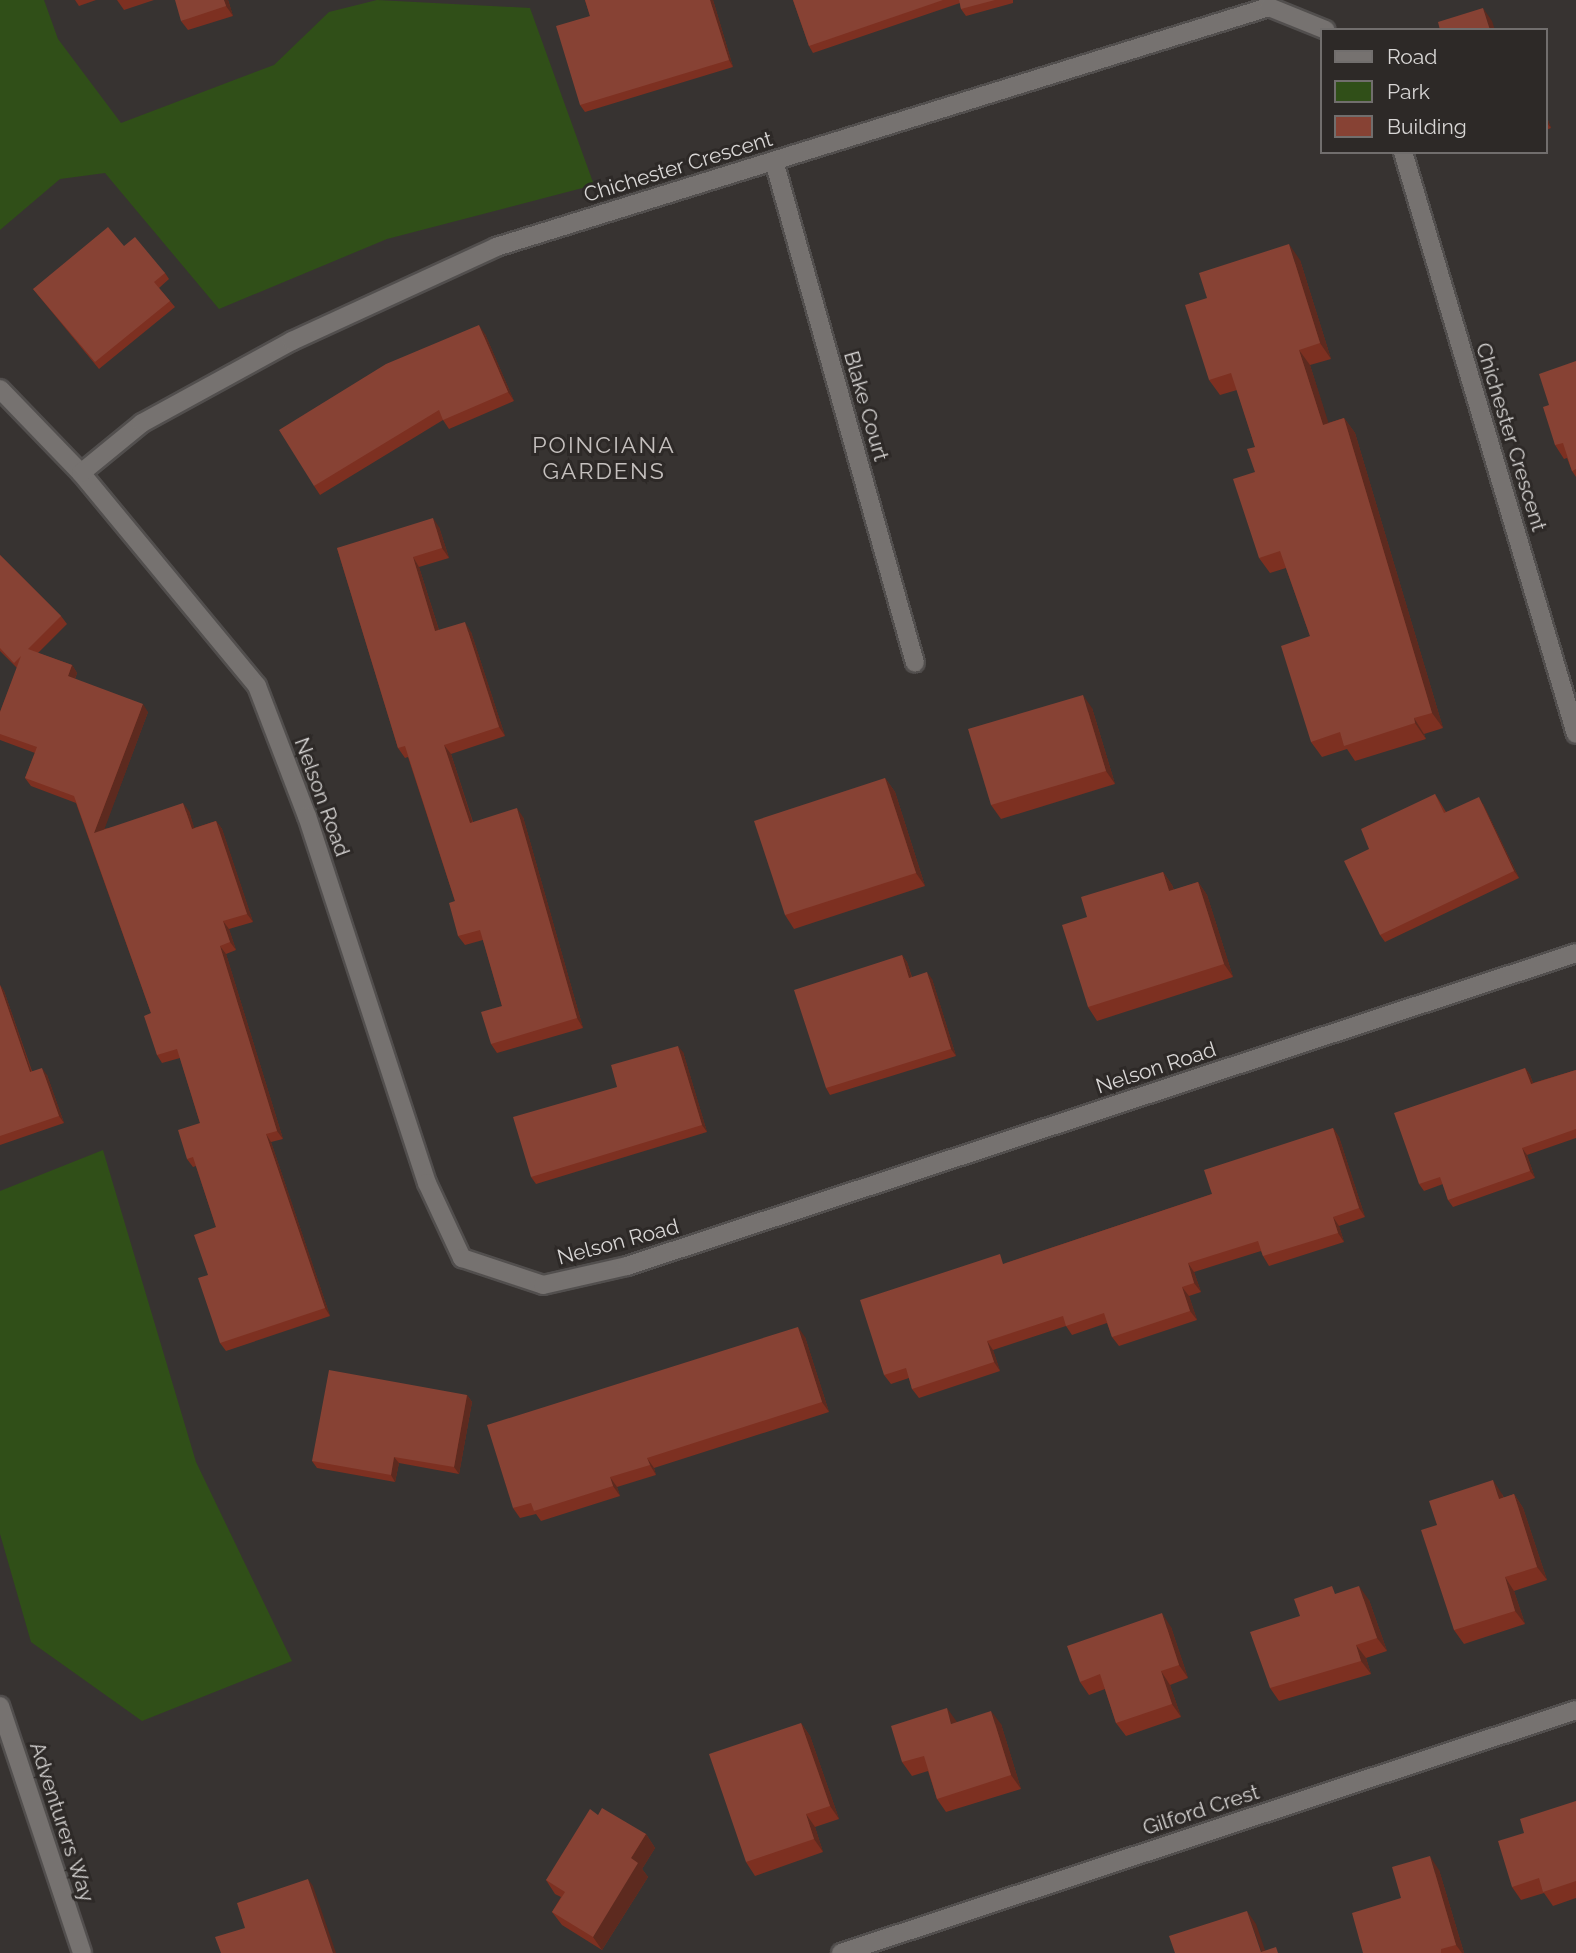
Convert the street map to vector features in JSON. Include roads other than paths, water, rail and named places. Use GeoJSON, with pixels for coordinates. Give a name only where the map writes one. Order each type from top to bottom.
{"type":"FeatureCollection","features":[{"type":"Feature","properties":{"kind":"street","name":"Chichester Crescent"},"geometry":{"type":"LineString","coordinates":[[81,474],[142,423],[292,341],[484,252],[1269,7],[1321,28]]}},
{"type":"Feature","properties":{"kind":"street","name":"Chichester Crescent"},"geometry":{"type":"LineString","coordinates":[[1404,154],[1576,734]]}},
{"type":"Feature","properties":{"kind":"street","name":"Blake Court"},"geometry":{"type":"LineString","coordinates":[[774,161],[915,663]]}},
{"type":"Feature","properties":{"kind":"street","name":"Nelson Road"},"geometry":{"type":"LineString","coordinates":[[0,389],[81,474],[257,686],[307,816],[427,1183],[462,1258],[543,1285],[627,1266],[1576,953]]}},
{"type":"Feature","properties":{"kind":"street","name":"Adventurers Way"},"geometry":{"type":"LineString","coordinates":[[0,1706],[82,1953]]}},
{"type":"Feature","properties":{"kind":"street","name":"Gilford Crest"},"geometry":{"type":"LineString","coordinates":[[841,1953],[1576,1710]]}},
{"type":"Feature","properties":{"kind":"district","name":"POINCIANA GARDENS"},"geometry":{"type":"Point","coordinates":[604,458]}}]}
